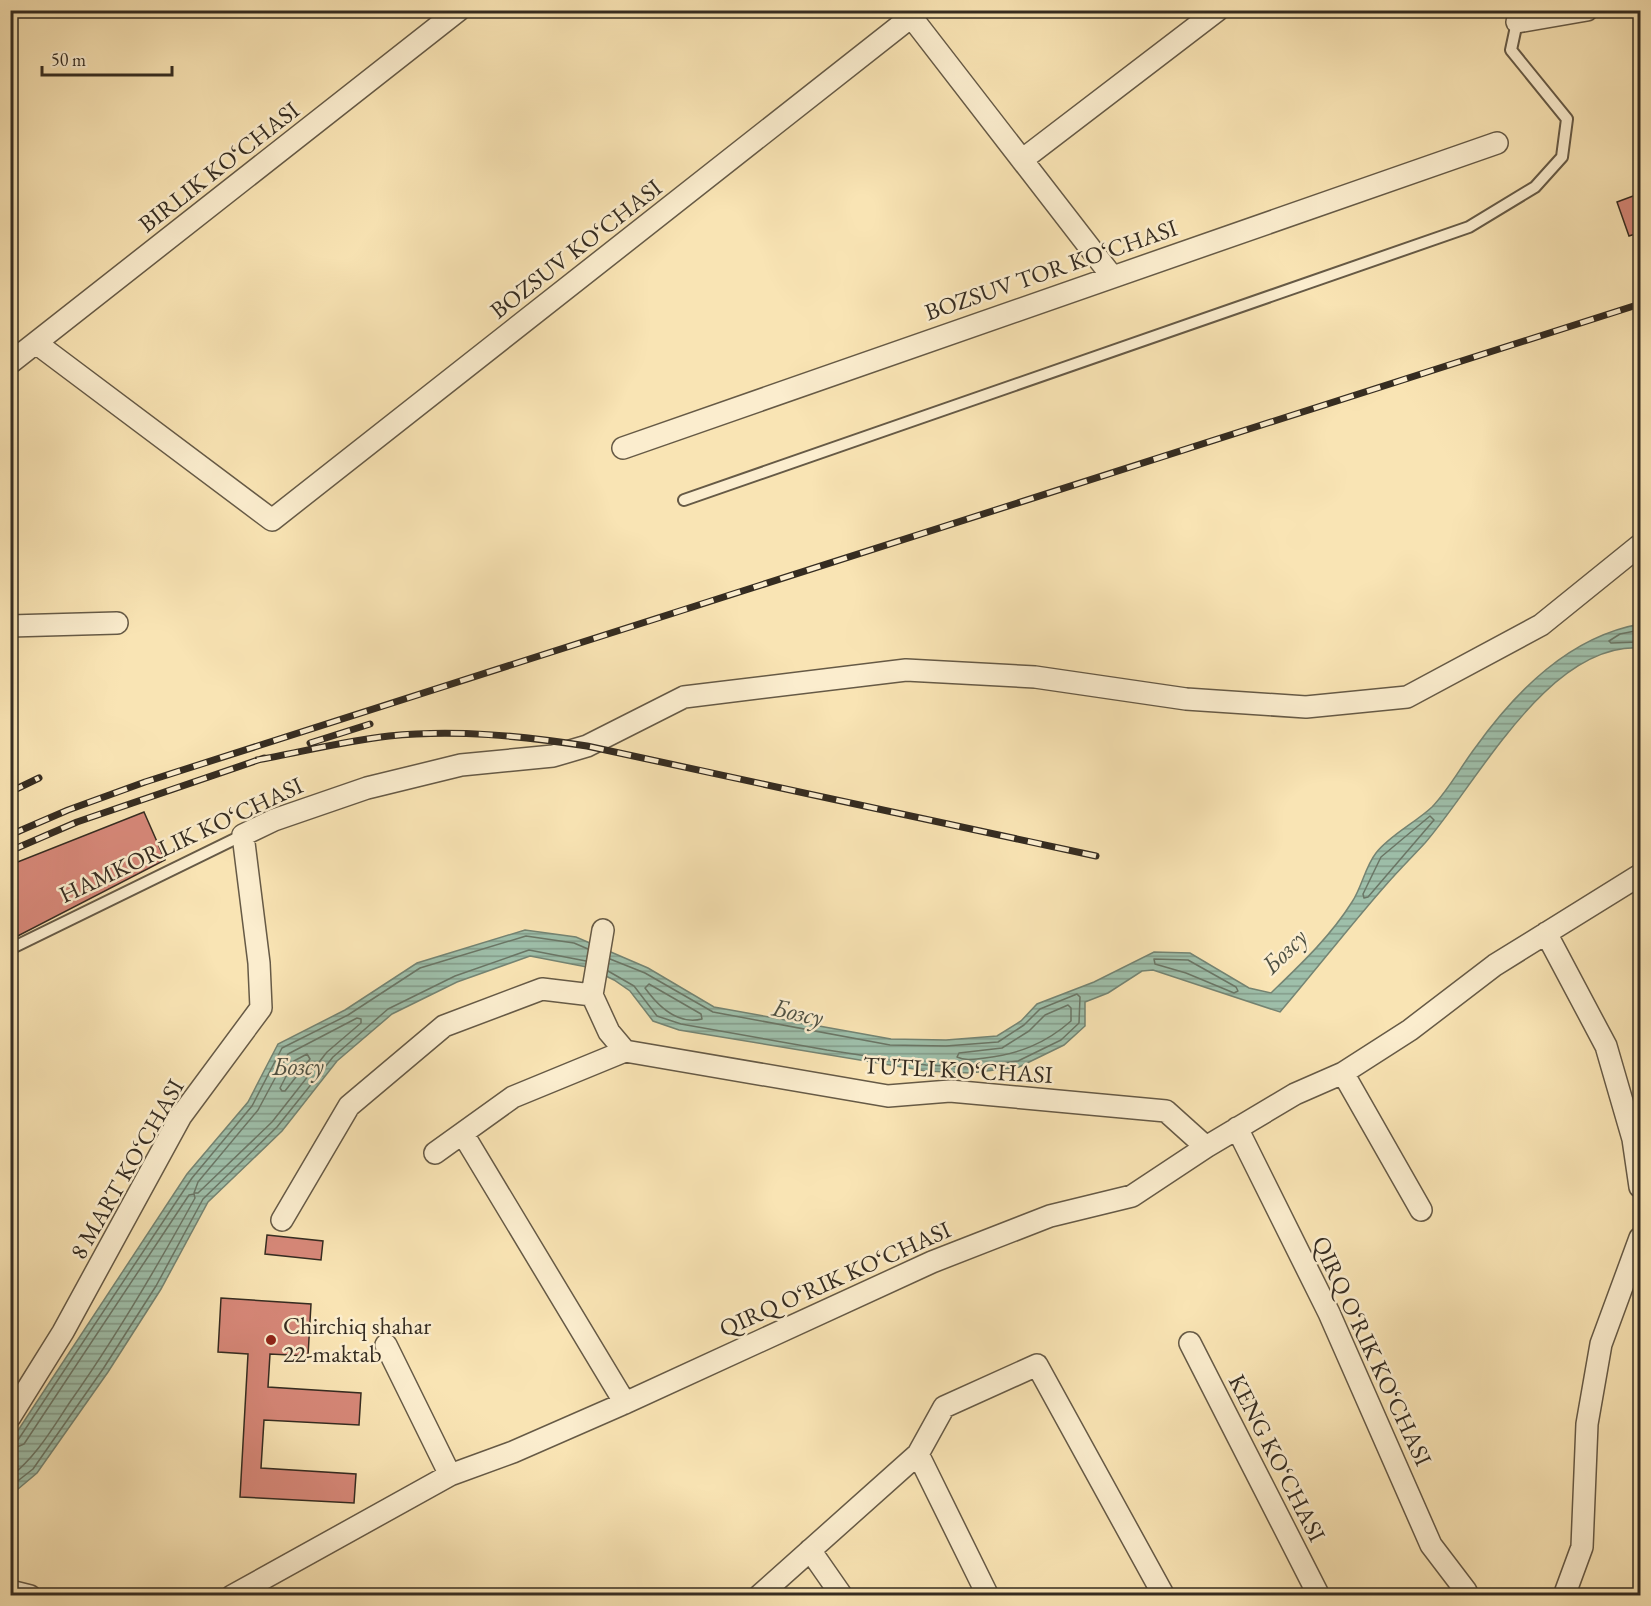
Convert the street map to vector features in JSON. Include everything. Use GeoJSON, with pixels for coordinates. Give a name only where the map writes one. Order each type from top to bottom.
{"type":"FeatureCollection","features":[{"type":"Feature","properties":{"kind":"street","name":"BIRLIK KO‘CHASI"},"geometry":{"type":"LineString","coordinates":[[10,363],[459,10]]}},
{"type":"Feature","properties":{"kind":"street"},"geometry":{"type":"LineString","coordinates":[[1022,160],[1194,17],[1218,10]]}},
{"type":"Feature","properties":{"kind":"street"},"geometry":{"type":"LineString","coordinates":[[1517,21],[1587,10]]}},
{"type":"Feature","properties":{"kind":"street","name":"BOZSUV KO‘CHASI"},"geometry":{"type":"LineString","coordinates":[[36,344],[272,520],[909,14]]}},
{"type":"Feature","properties":{"kind":"street"},"geometry":{"type":"LineString","coordinates":[[909,14],[1111,276]]}},
{"type":"Feature","properties":{"kind":"street","name":"BOZSUV TOR KO‘CHASI"},"geometry":{"type":"LineString","coordinates":[[623,448],[1497,143]]}},
{"type":"Feature","properties":{"kind":"street","name":"HAMKORLIK KO‘CHASI"},"geometry":{"type":"LineString","coordinates":[[243,835],[274,820],[367,788],[461,765],[553,756],[587,746],[684,698],[906,670],[1035,676],[1186,699],[1306,707],[1407,697],[1541,625],[1641,545]]}},
{"type":"Feature","properties":{"kind":"street"},"geometry":{"type":"LineString","coordinates":[[10,626],[117,623]]}},
{"type":"Feature","properties":{"kind":"street","name":"8 MART KO‘CHASI"},"geometry":{"type":"LineString","coordinates":[[10,1417],[63,1332],[181,1116],[261,1008],[259,963],[243,835]]}},
{"type":"Feature","properties":{"kind":"street","name":"QIRQ O‘RIK KO‘CHASI"},"geometry":{"type":"LineString","coordinates":[[232,1596],[450,1475],[513,1452],[625,1403],[932,1262],[1050,1216],[1132,1196],[1206,1147],[1295,1094],[1343,1073],[1410,1030],[1495,965],[1641,875]]}},
{"type":"Feature","properties":{"kind":"street"},"geometry":{"type":"LineString","coordinates":[[435,1152],[513,1097],[625,1051],[609,1032],[592,995],[603,930]]}},
{"type":"Feature","properties":{"kind":"street"},"geometry":{"type":"LineString","coordinates":[[1546,933],[1606,1046],[1633,1139],[1641,1187]]}},
{"type":"Feature","properties":{"kind":"street"},"geometry":{"type":"LineString","coordinates":[[282,1220],[349,1106],[444,1026],[542,989],[592,995]]}},
{"type":"Feature","properties":{"kind":"street","name":"TUTLI KO‘CHASI"},"geometry":{"type":"LineString","coordinates":[[625,1051],[888,1096],[950,1091],[1166,1111],[1206,1147]]}},
{"type":"Feature","properties":{"kind":"street"},"geometry":{"type":"LineString","coordinates":[[1343,1073],[1421,1210]]}},
{"type":"Feature","properties":{"kind":"street","name":"QIRQ O‘RIK KO‘CHASI"},"geometry":{"type":"LineString","coordinates":[[1237,1128],[1329,1313],[1431,1545],[1466,1591]]}},
{"type":"Feature","properties":{"kind":"street"},"geometry":{"type":"LineString","coordinates":[[463,1134],[625,1403]]}},
{"type":"Feature","properties":{"kind":"street"},"geometry":{"type":"LineString","coordinates":[[1564,1596],[1582,1547],[1587,1424],[1601,1344],[1641,1238]]}},
{"type":"Feature","properties":{"kind":"street","name":"KENG KO‘CHASI"},"geometry":{"type":"LineString","coordinates":[[1190,1343],[1319,1596]]}},
{"type":"Feature","properties":{"kind":"street"},"geometry":{"type":"LineString","coordinates":[[386,1345],[450,1475]]}},
{"type":"Feature","properties":{"kind":"street"},"geometry":{"type":"LineString","coordinates":[[759,1596],[918,1454],[944,1407],[1037,1365],[1164,1596]]}},
{"type":"Feature","properties":{"kind":"street"},"geometry":{"type":"LineString","coordinates":[[918,1454],[988,1596]]}},
{"type":"Feature","properties":{"kind":"street"},"geometry":{"type":"LineString","coordinates":[[810,1550],[842,1596]]}},
{"type":"Feature","properties":{"kind":"street"},"geometry":{"type":"LineString","coordinates":[[10,1591],[30,1596]]}},
{"type":"Feature","properties":{"kind":"lane"},"geometry":{"type":"LineString","coordinates":[[684,500],[1469,227],[1535,187],[1562,157],[1567,119],[1511,50],[1517,21]]}},
{"type":"Feature","properties":{"kind":"lane","name":"HAMKORLIK KO‘CHASI"},"geometry":{"type":"LineString","coordinates":[[10,949],[243,835]]}},
{"type":"Feature","properties":{"kind":"water","name":"Бозсу"},"geometry":{"type":"Polygon","coordinates":[[[1640,624],[1640,648],[1607,652],[1575,668],[1546,691],[1518,721],[1425,843],[1395,875],[1280,1012],[1153,970],[1142,971],[1108,993],[1085,1002],[1085,1026],[1064,1045],[1019,1067],[970,1073],[926,1071],[679,1030],[653,1021],[630,991],[614,980],[587,967],[530,956],[457,982],[392,1014],[337,1061],[282,1131],[208,1202],[161,1289],[108,1372],[37,1473],[11,1495],[11,1441],[187,1174],[248,1102],[278,1044],[345,1010],[417,963],[525,930],[576,937],[648,968],[714,1007],[891,1039],[946,1040],[997,1036],[1021,1021],[1037,1004],[1094,982],[1154,952],[1190,953],[1249,988],[1271,993],[1314,950],[1343,915],[1376,853],[1388,840],[1432,807],[1491,727],[1527,687],[1567,654],[1590,641],[1640,624]]]}},
{"type":"Feature","properties":{"kind":"building"},"geometry":{"type":"Polygon","coordinates":[[[1641,193],[1641,232],[1629,236],[1617,202],[1641,193]]]}},
{"type":"Feature","properties":{"kind":"building"},"geometry":{"type":"Polygon","coordinates":[[[144,812],[165,860],[10,940],[10,865],[144,812]]]}},
{"type":"Feature","properties":{"kind":"building"},"geometry":{"type":"Polygon","coordinates":[[[267,1235],[323,1241],[321,1260],[265,1254],[267,1235]]]}},
{"type":"Feature","properties":{"kind":"building"},"geometry":{"type":"Polygon","coordinates":[[[221,1298],[311,1304],[308,1356],[270,1354],[268,1387],[361,1393],[359,1425],[264,1420],[261,1468],[356,1474],[354,1503],[240,1497],[248,1354],[218,1352],[221,1298]]]}},
{"type":"Feature","properties":{"kind":"railway"},"geometry":{"type":"LineString","coordinates":[[10,835],[68,810],[145,782],[1640,304]]}},
{"type":"Feature","properties":{"kind":"railway"},"geometry":{"type":"LineString","coordinates":[[310,743],[370,724]]}},
{"type":"Feature","properties":{"kind":"railway"},"geometry":{"type":"LineString","coordinates":[[257,760],[356,741],[414,734],[464,733],[538,739],[587,746],[1096,856]]}},
{"type":"Feature","properties":{"kind":"railway"},"geometry":{"type":"LineString","coordinates":[[10,851],[77,822],[264,758]]}},
{"type":"Feature","properties":{"kind":"railway"},"geometry":{"type":"LineString","coordinates":[[10,792],[39,778]]}},
{"type":"Feature","properties":{"kind":"place","name":"Chirchiq shahar 22-maktab"},"geometry":{"type":"Point","coordinates":[271,1340]}}]}
